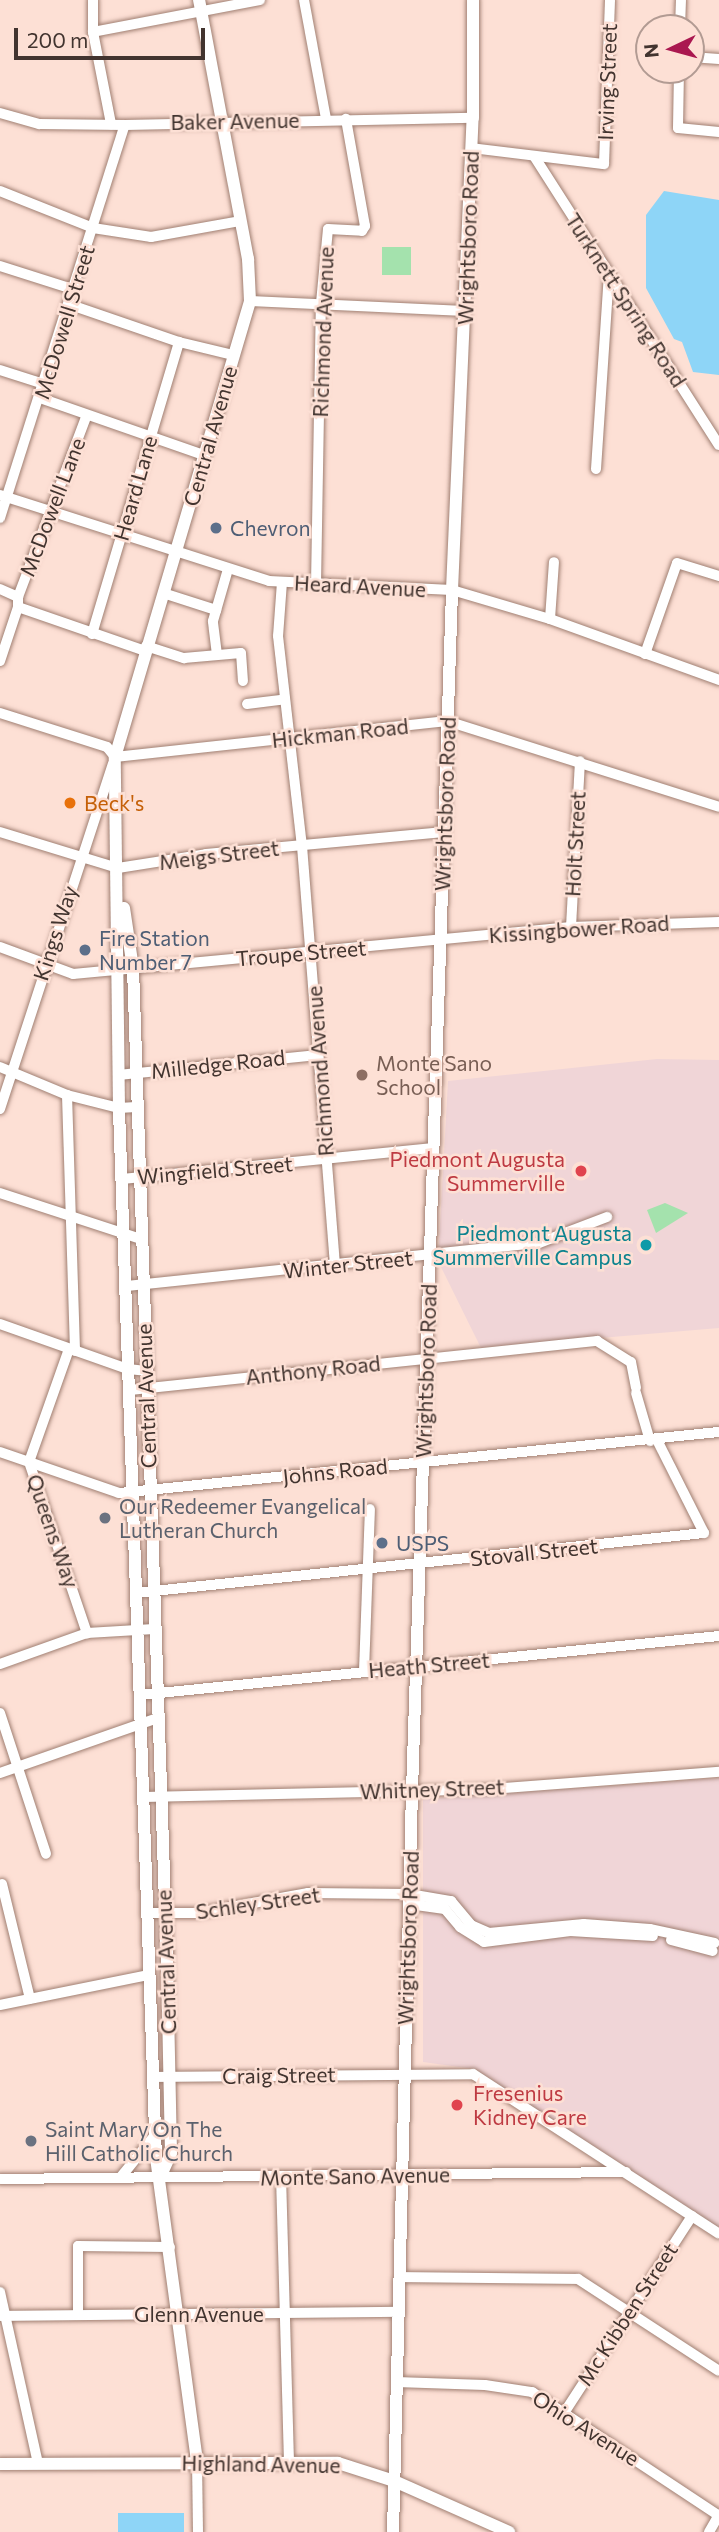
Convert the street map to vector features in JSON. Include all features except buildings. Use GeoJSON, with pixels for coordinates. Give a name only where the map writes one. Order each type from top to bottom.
{"type":"FeatureCollection","features":[{"type":"Feature","properties":{"kind":"main road","name":"Wrightsboro Road"},"geometry":{"type":"LineString","coordinates":[[393,2532],[412,1791],[447,721],[466,311],[472,118],[472,0]]}},
{"type":"Feature","properties":{"kind":"main road","name":"Central Avenue"},"geometry":{"type":"LineString","coordinates":[[197,2461],[155,2135],[118,1075],[115,757],[250,301],[240,220],[199,6]]}},
{"type":"Feature","properties":{"kind":"main road","name":"Central Avenue"},"geometry":{"type":"LineString","coordinates":[[118,868],[132,968],[165,1913],[171,2157],[160,2178]]}},
{"type":"Feature","properties":{"kind":"main road","name":"Highland Avenue"},"geometry":{"type":"LineString","coordinates":[[0,2464],[289,2460],[338,2463],[394,2481],[509,2532]]}},
{"type":"Feature","properties":{"kind":"street"},"geometry":{"type":"LineString","coordinates":[[93,0],[93,32],[111,124]]}},
{"type":"Feature","properties":{"kind":"street"},"geometry":{"type":"LineString","coordinates":[[93,32],[199,6],[260,0]]}},
{"type":"Feature","properties":{"kind":"street"},"geometry":{"type":"LineString","coordinates":[[304,0],[326,119]]}},
{"type":"Feature","properties":{"kind":"street","name":"Irving Street"},"geometry":{"type":"LineString","coordinates":[[534,156],[604,163],[610,0]]}},
{"type":"Feature","properties":{"kind":"street"},"geometry":{"type":"LineString","coordinates":[[679,84],[678,128],[719,132]]}},
{"type":"Feature","properties":{"kind":"street","name":"Baker Avenue"},"geometry":{"type":"LineString","coordinates":[[0,113],[23,122],[125,125],[472,118]]}},
{"type":"Feature","properties":{"kind":"street","name":"Richmond Avenue"},"geometry":{"type":"LineString","coordinates":[[316,584],[321,303],[328,229],[362,231],[365,226],[345,119]]}},
{"type":"Feature","properties":{"kind":"street","name":"McDowell Street"},"geometry":{"type":"LineString","coordinates":[[0,518],[4,496],[40,398],[125,125]]}},
{"type":"Feature","properties":{"kind":"street"},"geometry":{"type":"LineString","coordinates":[[471,148],[534,156]]}},
{"type":"Feature","properties":{"kind":"street","name":"Turknett Spring Road"},"geometry":{"type":"LineString","coordinates":[[534,156],[719,445]]}},
{"type":"Feature","properties":{"kind":"street"},"geometry":{"type":"LineString","coordinates":[[0,191],[93,228],[151,237],[240,220]]}},
{"type":"Feature","properties":{"kind":"street"},"geometry":{"type":"LineString","coordinates":[[0,266],[72,289]]}},
{"type":"Feature","properties":{"kind":"street"},"geometry":{"type":"LineString","coordinates":[[596,469],[609,273]]}},
{"type":"Feature","properties":{"kind":"street"},"geometry":{"type":"LineString","coordinates":[[250,301],[466,311]]}},
{"type":"Feature","properties":{"kind":"street"},"geometry":{"type":"LineString","coordinates":[[68,304],[179,342],[233,355]]}},
{"type":"Feature","properties":{"kind":"street","name":"Heard Lane"},"geometry":{"type":"LineString","coordinates":[[92,634],[179,342]]}},
{"type":"Feature","properties":{"kind":"street"},"geometry":{"type":"LineString","coordinates":[[0,370],[44,384]]}},
{"type":"Feature","properties":{"kind":"street"},"geometry":{"type":"LineString","coordinates":[[40,398],[86,417],[204,455]]}},
{"type":"Feature","properties":{"kind":"street","name":"McDowell Lane"},"geometry":{"type":"LineString","coordinates":[[18,602],[86,417]]}},
{"type":"Feature","properties":{"kind":"street","name":"Heard Avenue"},"geometry":{"type":"LineString","coordinates":[[4,496],[121,536],[228,569],[282,582],[452,590],[550,619],[719,680]]}},
{"type":"Feature","properties":{"kind":"street"},"geometry":{"type":"LineString","coordinates":[[550,619],[554,562]]}},
{"type":"Feature","properties":{"kind":"street"},"geometry":{"type":"LineString","coordinates":[[645,654],[677,563],[719,576]]}},
{"type":"Feature","properties":{"kind":"street"},"geometry":{"type":"LineString","coordinates":[[217,655],[216,610],[228,569]]}},
{"type":"Feature","properties":{"kind":"street","name":"Richmond Avenue"},"geometry":{"type":"LineString","coordinates":[[282,582],[278,636],[302,846],[335,1266]]}},
{"type":"Feature","properties":{"kind":"street"},"geometry":{"type":"LineString","coordinates":[[0,589],[18,602],[92,634],[146,649],[184,658],[241,653],[243,681]]}},
{"type":"Feature","properties":{"kind":"street"},"geometry":{"type":"LineString","coordinates":[[163,593],[216,610]]}},
{"type":"Feature","properties":{"kind":"street"},"geometry":{"type":"LineString","coordinates":[[0,661],[18,602]]}},
{"type":"Feature","properties":{"kind":"street"},"geometry":{"type":"LineString","coordinates":[[247,704],[285,699]]}},
{"type":"Feature","properties":{"kind":"street"},"geometry":{"type":"LineString","coordinates":[[0,713],[107,747],[115,757]]}},
{"type":"Feature","properties":{"kind":"street","name":"Hickman Road"},"geometry":{"type":"LineString","coordinates":[[115,757],[447,721],[719,807]]}},
{"type":"Feature","properties":{"kind":"street","name":"Kings Way"},"geometry":{"type":"LineString","coordinates":[[0,1109],[45,962],[115,757]]}},
{"type":"Feature","properties":{"kind":"street","name":"Holt Street"},"geometry":{"type":"LineString","coordinates":[[571,927],[580,761]]}},
{"type":"Feature","properties":{"kind":"street","name":"Meigs Street"},"geometry":{"type":"LineString","coordinates":[[0,832],[118,868],[444,832]]}},
{"type":"Feature","properties":{"kind":"street","name":"Kissingbower Road"},"geometry":{"type":"LineString","coordinates":[[440,939],[571,927],[719,922]]}},
{"type":"Feature","properties":{"kind":"street","name":"Troupe Street"},"geometry":{"type":"LineString","coordinates":[[0,947],[73,974],[440,939]]}},
{"type":"Feature","properties":{"kind":"street","name":"Milledge Road"},"geometry":{"type":"LineString","coordinates":[[118,1075],[318,1055]]}},
{"type":"Feature","properties":{"kind":"street","name":"Milledge Road"},"geometry":{"type":"LineString","coordinates":[[0,1067],[67,1095],[119,1108],[136,1107]]}},
{"type":"Feature","properties":{"kind":"street","name":"Queens Way"},"geometry":{"type":"LineString","coordinates":[[67,1095],[72,1217],[72,1350],[29,1462],[87,1633]]}},
{"type":"Feature","properties":{"kind":"street","name":"Wingfield Street"},"geometry":{"type":"LineString","coordinates":[[122,1179],[433,1148]]}},
{"type":"Feature","properties":{"kind":"street"},"geometry":{"type":"LineString","coordinates":[[0,1193],[141,1239]]}},
{"type":"Feature","properties":{"kind":"street","name":"Winter Street"},"geometry":{"type":"LineString","coordinates":[[127,1286],[539,1243],[607,1217]]}},
{"type":"Feature","properties":{"kind":"street"},"geometry":{"type":"LineString","coordinates":[[0,1324],[128,1369],[146,1371]]}},
{"type":"Feature","properties":{"kind":"street","name":"Anthony Road"},"geometry":{"type":"LineString","coordinates":[[130,1390],[597,1340],[631,1362],[636,1391],[653,1440]]}},
{"type":"Feature","properties":{"kind":"street","name":"Johns Road"},"geometry":{"type":"LineString","coordinates":[[0,1452],[104,1490],[134,1492],[719,1432]]}},
{"type":"Feature","properties":{"kind":"street","name":"Stovall Street"},"geometry":{"type":"LineString","coordinates":[[135,1593],[704,1533],[653,1440]]}},
{"type":"Feature","properties":{"kind":"street"},"geometry":{"type":"LineString","coordinates":[[364,1671],[370,1510]]}},
{"type":"Feature","properties":{"kind":"street"},"geometry":{"type":"LineString","coordinates":[[0,1664],[87,1633],[154,1629]]}},
{"type":"Feature","properties":{"kind":"street","name":"Heath Street"},"geometry":{"type":"LineString","coordinates":[[140,1695],[719,1636]]}},
{"type":"Feature","properties":{"kind":"street"},"geometry":{"type":"LineString","coordinates":[[0,1713],[46,1854]]}},
{"type":"Feature","properties":{"kind":"street"},"geometry":{"type":"LineString","coordinates":[[0,1773],[158,1718]]}},
{"type":"Feature","properties":{"kind":"street","name":"Whitney Street"},"geometry":{"type":"LineString","coordinates":[[144,1797],[412,1791],[719,1772]]}},
{"type":"Feature","properties":{"kind":"street"},"geometry":{"type":"LineString","coordinates":[[2,1884],[30,1998]]}},
{"type":"Feature","properties":{"kind":"street","name":"Schley Street"},"geometry":{"type":"LineString","coordinates":[[148,1913],[198,1913],[308,1893],[451,1901],[471,1925],[489,1933],[584,1924],[650,1929],[714,1947]]}},
{"type":"Feature","properties":{"kind":"street"},"geometry":{"type":"LineString","coordinates":[[0,2005],[149,1975]]}},
{"type":"Feature","properties":{"kind":"street","name":"Craig Street"},"geometry":{"type":"LineString","coordinates":[[153,2077],[473,2074],[719,2234]]}},
{"type":"Feature","properties":{"kind":"street"},"geometry":{"type":"LineString","coordinates":[[120,2178],[155,2135],[171,2134]]}},
{"type":"Feature","properties":{"kind":"street","name":"Monte Sano Avenue"},"geometry":{"type":"LineString","coordinates":[[0,2179],[626,2172]]}},
{"type":"Feature","properties":{"kind":"street"},"geometry":{"type":"LineString","coordinates":[[281,2176],[289,2460]]}},
{"type":"Feature","properties":{"kind":"street","name":"Mc Kibben Street"},"geometry":{"type":"LineString","coordinates":[[564,2413],[692,2216]]}},
{"type":"Feature","properties":{"kind":"street"},"geometry":{"type":"LineString","coordinates":[[78,2315],[78,2246],[170,2247]]}},
{"type":"Feature","properties":{"kind":"street"},"geometry":{"type":"LineString","coordinates":[[399,2277],[578,2279],[719,2371]]}},
{"type":"Feature","properties":{"kind":"street"},"geometry":{"type":"LineString","coordinates":[[0,2292],[3,2316],[38,2464]]}},
{"type":"Feature","properties":{"kind":"street","name":"Glenn Avenue"},"geometry":{"type":"LineString","coordinates":[[3,2316],[398,2312]]}},
{"type":"Feature","properties":{"kind":"street","name":"Ohio Avenue"},"geometry":{"type":"LineString","coordinates":[[396,2382],[511,2387],[532,2392],[719,2515]]}},
{"type":"Feature","properties":{"kind":"street","name":"Central Avenue"},"geometry":{"type":"LineString","coordinates":[[197,2461],[198,2532]]}},
{"type":"Feature","properties":{"kind":"street"},"geometry":{"type":"LineString","coordinates":[[709,2532],[719,2515]]}},
{"type":"Feature","properties":{"kind":"shaded area","name":"Piedmont Augusta Summerville"},"geometry":{"type":"Polygon","coordinates":[[[657,1059],[719,1060],[719,1328],[481,1348],[438,1261],[448,1081],[657,1059]]]}},
{"type":"Feature","properties":{"kind":"shaded area"},"geometry":{"type":"Polygon","coordinates":[[[719,1778],[719,2229],[474,2069],[423,2062],[423,1799],[719,1778]]]}},
{"type":"Feature","properties":{"kind":"green space"},"geometry":{"type":"Polygon","coordinates":[[[382,247],[411,247],[411,275],[382,275],[382,247]]]}},
{"type":"Feature","properties":{"kind":"green space"},"geometry":{"type":"Polygon","coordinates":[[[665,1203],[688,1213],[656,1233],[647,1210],[665,1203]]]}},
{"type":"Feature","properties":{"kind":"water"},"geometry":{"type":"Polygon","coordinates":[[[664,191],[719,200],[719,375],[693,372],[682,342],[674,339],[646,288],[646,215],[664,191]]]}},
{"type":"Feature","properties":{"kind":"water"},"geometry":{"type":"Polygon","coordinates":[[[118,2513],[184,2513],[184,2532],[118,2532],[118,2513]]]}},
{"type":"Feature","properties":{"kind":"place","name":"Chevron"},"geometry":{"type":"Point","coordinates":[216,528]}},
{"type":"Feature","properties":{"kind":"place","name":"Beck's"},"geometry":{"type":"Point","coordinates":[70,803]}},
{"type":"Feature","properties":{"kind":"place","name":"Fire Station Number 7"},"geometry":{"type":"Point","coordinates":[85,950]}},
{"type":"Feature","properties":{"kind":"place","name":"Monte Sano School"},"geometry":{"type":"Point","coordinates":[362,1075]}},
{"type":"Feature","properties":{"kind":"place","name":"Piedmont Augusta Summerville"},"geometry":{"type":"Point","coordinates":[581,1171]}},
{"type":"Feature","properties":{"kind":"place","name":"Piedmont Augusta Summerville Campus"},"geometry":{"type":"Point","coordinates":[646,1245]}},
{"type":"Feature","properties":{"kind":"place","name":"Our Redeemer Evangelical Lutheran Church"},"geometry":{"type":"Point","coordinates":[105,1518]}},
{"type":"Feature","properties":{"kind":"place","name":"USPS"},"geometry":{"type":"Point","coordinates":[382,1543]}},
{"type":"Feature","properties":{"kind":"place","name":"Fresenius Kidney Care"},"geometry":{"type":"Point","coordinates":[457,2105]}},
{"type":"Feature","properties":{"kind":"place","name":"Saint Mary On The Hill Catholic Church"},"geometry":{"type":"Point","coordinates":[31,2141]}}]}
